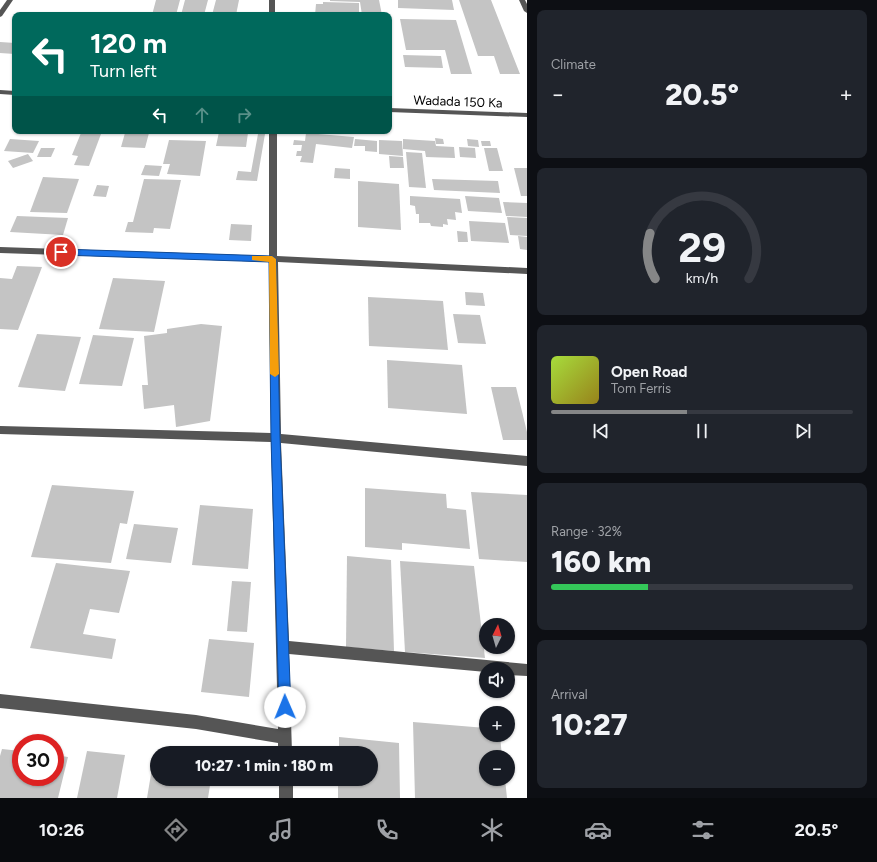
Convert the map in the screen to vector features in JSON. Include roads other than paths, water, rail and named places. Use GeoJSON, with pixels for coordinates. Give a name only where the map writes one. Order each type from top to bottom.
{"type":"FeatureCollection","features":[{"type":"Feature","properties":{"kind":"street"},"geometry":{"type":"LineString","coordinates":[[0,15],[10,0]]}},
{"type":"Feature","properties":{"kind":"street"},"geometry":{"type":"LineString","coordinates":[[272,0],[272,12]]}},
{"type":"Feature","properties":{"kind":"street"},"geometry":{"type":"LineString","coordinates":[[522,0],[526,8]]}},
{"type":"Feature","properties":{"kind":"street"},"geometry":{"type":"LineString","coordinates":[[0,92],[12,93]]}},
{"type":"Feature","properties":{"kind":"street","name":"Wadada 150 Ka"},"geometry":{"type":"LineString","coordinates":[[392,110],[527,115]]}},
{"type":"Feature","properties":{"kind":"street"},"geometry":{"type":"LineString","coordinates":[[273,134],[272,259],[286,746]]}},
{"type":"Feature","properties":{"kind":"street"},"geometry":{"type":"LineString","coordinates":[[0,250],[272,259],[527,272]]}},
{"type":"Feature","properties":{"kind":"street"},"geometry":{"type":"LineString","coordinates":[[0,430],[276,438],[527,461]]}},
{"type":"Feature","properties":{"kind":"street"},"geometry":{"type":"LineString","coordinates":[[284,647],[527,670]]}},
{"type":"Feature","properties":{"kind":"street"},"geometry":{"type":"LineString","coordinates":[[0,701],[196,722],[285,737]]}},
{"type":"Feature","properties":{"kind":"street"},"geometry":{"type":"LineString","coordinates":[[286,786],[286,798]]}}]}
